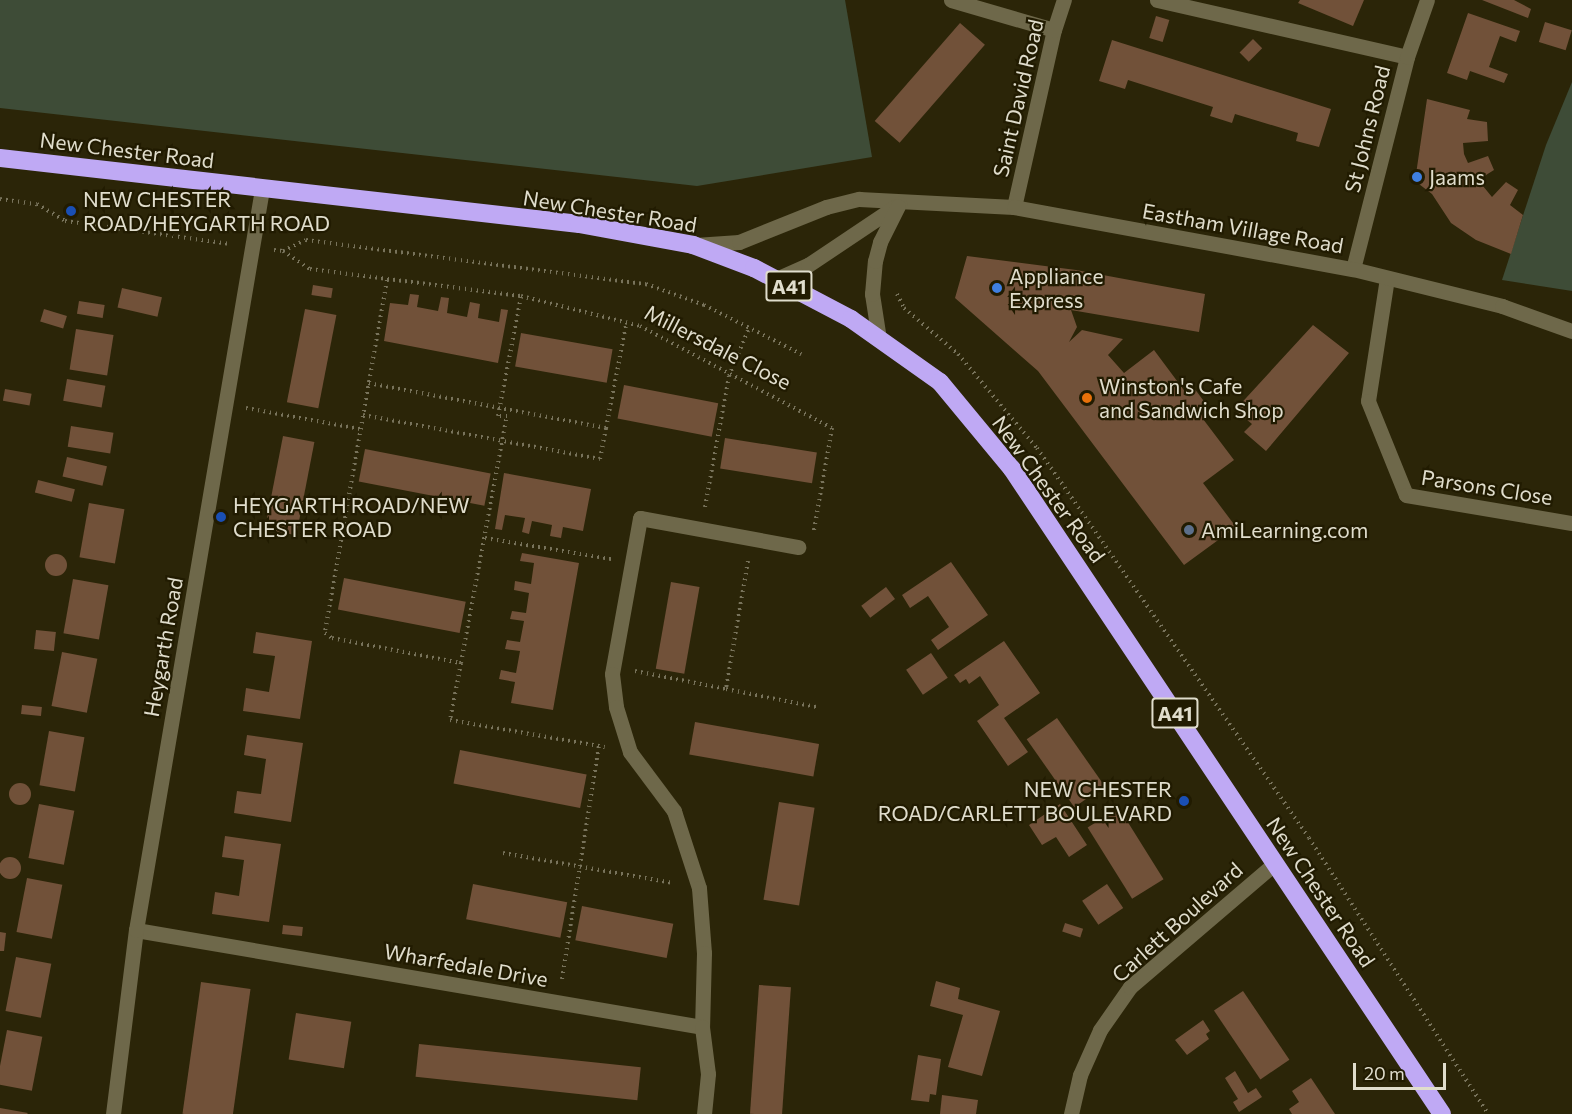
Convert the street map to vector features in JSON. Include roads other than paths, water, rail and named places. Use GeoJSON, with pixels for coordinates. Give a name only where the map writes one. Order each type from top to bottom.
{"type":"FeatureCollection","features":[{"type":"Feature","properties":{"kind":"highway","name":"New Chester Road"},"geometry":{"type":"LineString","coordinates":[[0,158],[579,224],[693,245],[776,279],[851,319],[940,382],[1012,469],[1442,1114]]}},
{"type":"Feature","properties":{"kind":"street"},"geometry":{"type":"LineString","coordinates":[[951,0],[1054,30]]}},
{"type":"Feature","properties":{"kind":"street","name":"Saint David Road"},"geometry":{"type":"LineString","coordinates":[[1014,207],[1054,30],[1064,0]]}},
{"type":"Feature","properties":{"kind":"street"},"geometry":{"type":"LineString","coordinates":[[1157,0],[1407,57]]}},
{"type":"Feature","properties":{"kind":"street","name":"St Johns Road"},"geometry":{"type":"LineString","coordinates":[[1353,269],[1407,57],[1427,0]]}},
{"type":"Feature","properties":{"kind":"street","name":"Heygarth Road"},"geometry":{"type":"LineString","coordinates":[[113,1114],[136,930],[262,189]]}},
{"type":"Feature","properties":{"kind":"street","name":"Eastham Village Road"},"geometry":{"type":"LineString","coordinates":[[693,245],[739,242],[826,207],[859,199],[899,204],[1014,207],[1353,269],[1502,306],[1572,331]]}},
{"type":"Feature","properties":{"kind":"street"},"geometry":{"type":"LineString","coordinates":[[879,339],[872,294],[874,273],[880,242],[899,204]]}},
{"type":"Feature","properties":{"kind":"street"},"geometry":{"type":"LineString","coordinates":[[776,279],[808,265],[899,204]]}},
{"type":"Feature","properties":{"kind":"street","name":"Parsons Close"},"geometry":{"type":"LineString","coordinates":[[1387,278],[1368,401],[1406,495],[1572,523]]}},
{"type":"Feature","properties":{"kind":"street"},"geometry":{"type":"LineString","coordinates":[[704,1114],[708,1074],[702,1027],[704,953],[699,888],[674,811],[630,752],[615,707],[613,667],[640,518],[700,532],[798,547]]}},
{"type":"Feature","properties":{"kind":"street","name":"Carlett Boulevard"},"geometry":{"type":"LineString","coordinates":[[1071,1114],[1080,1076],[1100,1030],[1130,987],[1275,863]]}},
{"type":"Feature","properties":{"kind":"street","name":"Wharfedale Drive"},"geometry":{"type":"LineString","coordinates":[[136,930],[702,1027]]}},
{"type":"Feature","properties":{"kind":"place","name":"Jaams"},"geometry":{"type":"Point","coordinates":[1417,177]}},
{"type":"Feature","properties":{"kind":"place","name":"NEW CHESTER ROAD/HEYGARTH ROAD"},"geometry":{"type":"Point","coordinates":[71,211]}},
{"type":"Feature","properties":{"kind":"place","name":"Appliance Express"},"geometry":{"type":"Point","coordinates":[997,288]}},
{"type":"Feature","properties":{"kind":"place","name":"Winston's Cafe and Sandwich Shop"},"geometry":{"type":"Point","coordinates":[1087,398]}},
{"type":"Feature","properties":{"kind":"place","name":"HEYGARTH ROAD/NEW CHESTER ROAD"},"geometry":{"type":"Point","coordinates":[221,517]}},
{"type":"Feature","properties":{"kind":"place","name":"AmiLearning.com"},"geometry":{"type":"Point","coordinates":[1189,530]}},
{"type":"Feature","properties":{"kind":"place","name":"NEW CHESTER ROAD/CARLETT BOULEVARD"},"geometry":{"type":"Point","coordinates":[1184,801]}}]}
